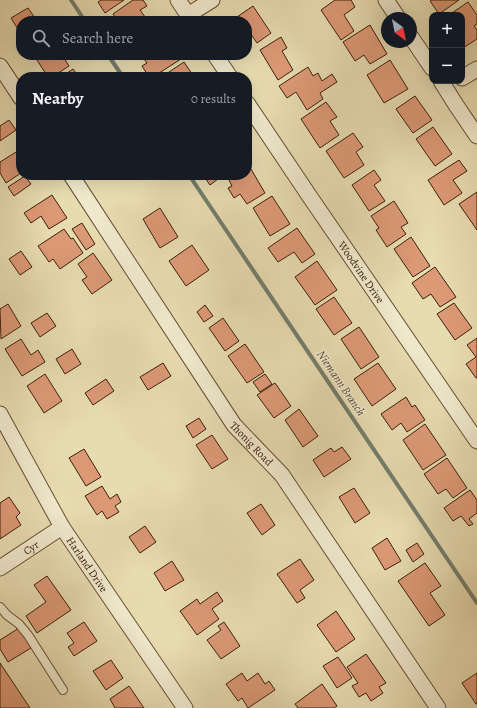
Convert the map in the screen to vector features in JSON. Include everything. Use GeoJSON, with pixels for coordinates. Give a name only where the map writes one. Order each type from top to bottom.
{"type":"FeatureCollection","features":[{"type":"Feature","properties":{"kind":"street"},"geometry":{"type":"LineString","coordinates":[[178,0],[189,16]]}},
{"type":"Feature","properties":{"kind":"street"},"geometry":{"type":"LineString","coordinates":[[192,16],[212,0]]}},
{"type":"Feature","properties":{"kind":"street"},"geometry":{"type":"LineString","coordinates":[[386,0],[394,12]]}},
{"type":"Feature","properties":{"kind":"street"},"geometry":{"type":"LineString","coordinates":[[417,46],[429,64]]}},
{"type":"Feature","properties":{"kind":"street"},"geometry":{"type":"LineString","coordinates":[[218,60],[227,72]]}},
{"type":"Feature","properties":{"kind":"street"},"geometry":{"type":"LineString","coordinates":[[0,66],[16,90]]}},
{"type":"Feature","properties":{"kind":"street"},"geometry":{"type":"LineString","coordinates":[[465,76],[477,68]]}},
{"type":"Feature","properties":{"kind":"street"},"geometry":{"type":"LineString","coordinates":[[449,84],[456,105],[477,136]]}},
{"type":"Feature","properties":{"kind":"street","name":"Woodvine Drive"},"geometry":{"type":"LineString","coordinates":[[252,110],[477,441]]}},
{"type":"Feature","properties":{"kind":"street","name":"Thonig Road"},"geometry":{"type":"LineString","coordinates":[[74,180],[234,425],[282,475],[438,708]]}},
{"type":"Feature","properties":{"kind":"street","name":"Harland Drive"},"geometry":{"type":"LineString","coordinates":[[0,414],[62,528],[185,708]]}},
{"type":"Feature","properties":{"kind":"street","name":"Cyr"},"geometry":{"type":"LineString","coordinates":[[0,568],[62,528]]}},
{"type":"Feature","properties":{"kind":"lane"},"geometry":{"type":"LineString","coordinates":[[0,608],[19,624],[28,635],[63,690]]}},
{"type":"Feature","properties":{"kind":"building"},"geometry":{"type":"Polygon","coordinates":[[[101,0],[124,0],[105,13],[98,2],[101,0]]]}},
{"type":"Feature","properties":{"kind":"building"},"geometry":{"type":"Polygon","coordinates":[[[133,0],[143,0],[147,6],[140,10],[144,16],[114,16],[113,14],[133,0]]]}},
{"type":"Feature","properties":{"kind":"building"},"geometry":{"type":"Polygon","coordinates":[[[335,0],[351,0],[355,7],[344,15],[354,31],[341,40],[321,10],[335,0]]]}},
{"type":"Feature","properties":{"kind":"building"},"geometry":{"type":"Polygon","coordinates":[[[459,0],[442,12],[438,12],[430,1],[459,0]]]}},
{"type":"Feature","properties":{"kind":"building"},"geometry":{"type":"Polygon","coordinates":[[[468,2],[477,15],[477,24],[474,26],[477,30],[477,39],[465,47],[465,12],[453,12],[468,2]]]}},
{"type":"Feature","properties":{"kind":"building"},"geometry":{"type":"Polygon","coordinates":[[[253,6],[271,33],[257,43],[252,36],[252,16],[238,16],[253,6]]]}},
{"type":"Feature","properties":{"kind":"building"},"geometry":{"type":"Polygon","coordinates":[[[28,8],[34,16],[16,16],[16,26],[11,18],[28,8]]]}},
{"type":"Feature","properties":{"kind":"building"},"geometry":{"type":"Polygon","coordinates":[[[370,25],[381,44],[381,48],[383,48],[387,54],[370,64],[364,55],[355,61],[343,42],[370,25]]]}},
{"type":"Feature","properties":{"kind":"building"},"geometry":{"type":"Polygon","coordinates":[[[281,37],[287,48],[282,51],[293,70],[278,80],[260,50],[281,37]]]}},
{"type":"Feature","properties":{"kind":"building"},"geometry":{"type":"Polygon","coordinates":[[[37,60],[65,60],[69,66],[60,72],[45,72],[37,60]]]}},
{"type":"Feature","properties":{"kind":"building"},"geometry":{"type":"Polygon","coordinates":[[[145,60],[179,60],[161,72],[146,72],[142,66],[147,63],[145,60]]]}},
{"type":"Feature","properties":{"kind":"building"},"geometry":{"type":"Polygon","coordinates":[[[390,60],[408,89],[384,103],[367,75],[390,60]]]}},
{"type":"Feature","properties":{"kind":"building"},"geometry":{"type":"Polygon","coordinates":[[[184,62],[191,72],[169,72],[184,62]]]}},
{"type":"Feature","properties":{"kind":"building"},"geometry":{"type":"Polygon","coordinates":[[[308,67],[313,76],[318,73],[322,81],[332,74],[337,82],[320,93],[323,99],[307,110],[296,92],[287,98],[279,86],[308,67]]]}},
{"type":"Feature","properties":{"kind":"building"},"geometry":{"type":"Polygon","coordinates":[[[73,69],[75,72],[68,72],[73,69]]]}},
{"type":"Feature","properties":{"kind":"building"},"geometry":{"type":"Polygon","coordinates":[[[415,96],[432,120],[413,133],[396,109],[415,96]]]}},
{"type":"Feature","properties":{"kind":"building"},"geometry":{"type":"Polygon","coordinates":[[[326,102],[337,117],[330,121],[339,135],[320,148],[301,119],[326,102]]]}},
{"type":"Feature","properties":{"kind":"building"},"geometry":{"type":"Polygon","coordinates":[[[9,120],[16,130],[0,141],[0,126],[9,120]]]}},
{"type":"Feature","properties":{"kind":"building"},"geometry":{"type":"Polygon","coordinates":[[[433,127],[452,154],[435,166],[416,139],[433,127]]]}},
{"type":"Feature","properties":{"kind":"building"},"geometry":{"type":"Polygon","coordinates":[[[353,133],[363,147],[356,152],[364,165],[344,178],[326,151],[353,133]]]}},
{"type":"Feature","properties":{"kind":"building"},"geometry":{"type":"Polygon","coordinates":[[[16,152],[16,176],[6,183],[0,173],[0,162],[16,152]]]}},
{"type":"Feature","properties":{"kind":"building"},"geometry":{"type":"Polygon","coordinates":[[[459,160],[467,171],[453,180],[462,193],[444,205],[428,180],[459,160]]]}},
{"type":"Feature","properties":{"kind":"building"},"geometry":{"type":"Polygon","coordinates":[[[374,170],[381,180],[374,185],[385,201],[369,211],[352,185],[374,170]]]}},
{"type":"Feature","properties":{"kind":"building"},"geometry":{"type":"Polygon","coordinates":[[[252,171],[265,193],[247,204],[240,194],[234,198],[228,188],[232,186],[229,180],[252,180],[252,171]]]}},
{"type":"Feature","properties":{"kind":"building"},"geometry":{"type":"Polygon","coordinates":[[[19,180],[28,180],[31,184],[14,196],[8,187],[19,180]]]}},
{"type":"Feature","properties":{"kind":"building"},"geometry":{"type":"Polygon","coordinates":[[[206,180],[217,180],[210,185],[206,180]]]}},
{"type":"Feature","properties":{"kind":"building"},"geometry":{"type":"Polygon","coordinates":[[[477,192],[477,230],[459,204],[477,192]]]}},
{"type":"Feature","properties":{"kind":"building"},"geometry":{"type":"Polygon","coordinates":[[[52,195],[67,218],[49,229],[41,216],[31,223],[24,213],[52,195]]]}},
{"type":"Feature","properties":{"kind":"building"},"geometry":{"type":"Polygon","coordinates":[[[272,196],[290,224],[270,236],[253,208],[272,196]]]}},
{"type":"Feature","properties":{"kind":"building"},"geometry":{"type":"Polygon","coordinates":[[[394,201],[408,223],[401,227],[406,234],[387,247],[376,230],[379,228],[371,216],[394,201]]]}},
{"type":"Feature","properties":{"kind":"building"},"geometry":{"type":"Polygon","coordinates":[[[160,208],[178,237],[160,248],[143,219],[160,208]]]}},
{"type":"Feature","properties":{"kind":"building"},"geometry":{"type":"Polygon","coordinates":[[[82,223],[95,244],[86,250],[72,229],[82,223]]]}},
{"type":"Feature","properties":{"kind":"building"},"geometry":{"type":"Polygon","coordinates":[[[297,228],[315,254],[302,263],[294,252],[278,262],[268,248],[297,228]]]}},
{"type":"Feature","properties":{"kind":"building"},"geometry":{"type":"Polygon","coordinates":[[[64,229],[71,239],[73,238],[83,253],[60,269],[53,259],[49,262],[38,246],[64,229]]]}},
{"type":"Feature","properties":{"kind":"building"},"geometry":{"type":"Polygon","coordinates":[[[411,237],[430,266],[413,277],[394,249],[411,237]]]}},
{"type":"Feature","properties":{"kind":"building"},"geometry":{"type":"Polygon","coordinates":[[[192,245],[209,270],[186,286],[169,261],[192,245]]]}},
{"type":"Feature","properties":{"kind":"building"},"geometry":{"type":"Polygon","coordinates":[[[21,251],[32,267],[20,275],[9,259],[21,251]]]}},
{"type":"Feature","properties":{"kind":"building"},"geometry":{"type":"Polygon","coordinates":[[[93,253],[112,280],[92,294],[82,280],[87,277],[78,264],[93,253]]]}},
{"type":"Feature","properties":{"kind":"building"},"geometry":{"type":"Polygon","coordinates":[[[317,261],[337,290],[315,305],[295,277],[317,261]]]}},
{"type":"Feature","properties":{"kind":"building"},"geometry":{"type":"Polygon","coordinates":[[[435,267],[456,297],[440,307],[431,294],[423,299],[412,283],[435,267]]]}},
{"type":"Feature","properties":{"kind":"building"},"geometry":{"type":"Polygon","coordinates":[[[334,297],[352,323],[334,335],[316,309],[334,297]]]}},
{"type":"Feature","properties":{"kind":"building"},"geometry":{"type":"Polygon","coordinates":[[[454,303],[472,328],[455,340],[437,314],[454,303]]]}},
{"type":"Feature","properties":{"kind":"building"},"geometry":{"type":"Polygon","coordinates":[[[8,304],[21,326],[1,339],[0,309],[8,304]]]}},
{"type":"Feature","properties":{"kind":"building"},"geometry":{"type":"Polygon","coordinates":[[[205,305],[213,316],[204,322],[197,312],[205,305]]]}},
{"type":"Feature","properties":{"kind":"building"},"geometry":{"type":"Polygon","coordinates":[[[47,313],[56,326],[40,337],[31,323],[47,313]]]}},
{"type":"Feature","properties":{"kind":"building"},"geometry":{"type":"Polygon","coordinates":[[[223,318],[239,341],[225,351],[209,328],[223,318]]]}},
{"type":"Feature","properties":{"kind":"building"},"geometry":{"type":"Polygon","coordinates":[[[359,327],[379,357],[361,369],[341,339],[359,327]]]}},
{"type":"Feature","properties":{"kind":"building"},"geometry":{"type":"Polygon","coordinates":[[[477,338],[476,378],[466,364],[476,357],[467,345],[477,338]]]}},
{"type":"Feature","properties":{"kind":"building"},"geometry":{"type":"Polygon","coordinates":[[[21,339],[31,355],[38,350],[45,362],[22,376],[5,349],[21,339]]]}},
{"type":"Feature","properties":{"kind":"building"},"geometry":{"type":"Polygon","coordinates":[[[245,344],[264,372],[247,383],[228,356],[245,344]]]}},
{"type":"Feature","properties":{"kind":"building"},"geometry":{"type":"Polygon","coordinates":[[[72,349],[81,364],[65,374],[56,359],[72,349]]]}},
{"type":"Feature","properties":{"kind":"building"},"geometry":{"type":"Polygon","coordinates":[[[163,363],[171,376],[148,390],[140,377],[163,363]]]}},
{"type":"Feature","properties":{"kind":"building"},"geometry":{"type":"Polygon","coordinates":[[[378,363],[396,389],[372,406],[354,379],[378,363]]]}},
{"type":"Feature","properties":{"kind":"building"},"geometry":{"type":"Polygon","coordinates":[[[45,374],[62,401],[44,413],[27,386],[45,374]]]}},
{"type":"Feature","properties":{"kind":"building"},"geometry":{"type":"Polygon","coordinates":[[[265,374],[272,384],[260,392],[253,382],[265,374]]]}},
{"type":"Feature","properties":{"kind":"building"},"geometry":{"type":"Polygon","coordinates":[[[106,379],[114,391],[93,405],[85,393],[106,379]]]}},
{"type":"Feature","properties":{"kind":"building"},"geometry":{"type":"Polygon","coordinates":[[[275,383],[291,406],[274,418],[257,395],[275,383]]]}},
{"type":"Feature","properties":{"kind":"building"},"geometry":{"type":"Polygon","coordinates":[[[406,397],[412,407],[415,405],[425,420],[407,432],[401,423],[392,430],[381,414],[406,397]]]}},
{"type":"Feature","properties":{"kind":"building"},"geometry":{"type":"Polygon","coordinates":[[[299,409],[318,436],[303,447],[285,420],[299,409]]]}},
{"type":"Feature","properties":{"kind":"building"},"geometry":{"type":"Polygon","coordinates":[[[199,418],[206,429],[193,438],[186,426],[199,418]]]}},
{"type":"Feature","properties":{"kind":"building"},"geometry":{"type":"Polygon","coordinates":[[[425,424],[446,455],[423,470],[403,440],[425,424]]]}},
{"type":"Feature","properties":{"kind":"building"},"geometry":{"type":"Polygon","coordinates":[[[212,435],[228,459],[212,469],[196,445],[212,435]]]}},
{"type":"Feature","properties":{"kind":"building"},"geometry":{"type":"Polygon","coordinates":[[[342,447],[351,459],[324,477],[313,460],[331,448],[334,452],[342,447]]]}},
{"type":"Feature","properties":{"kind":"building"},"geometry":{"type":"Polygon","coordinates":[[[84,449],[101,477],[86,486],[69,458],[84,449]]]}},
{"type":"Feature","properties":{"kind":"building"},"geometry":{"type":"Polygon","coordinates":[[[447,458],[467,488],[453,498],[446,489],[438,494],[424,474],[447,458]]]}},
{"type":"Feature","properties":{"kind":"building"},"geometry":{"type":"Polygon","coordinates":[[[102,486],[110,499],[117,494],[121,502],[115,506],[119,512],[107,519],[102,511],[97,515],[85,496],[102,486]]]}},
{"type":"Feature","properties":{"kind":"building"},"geometry":{"type":"Polygon","coordinates":[[[354,488],[370,513],[355,523],[339,497],[354,488]]]}},
{"type":"Feature","properties":{"kind":"building"},"geometry":{"type":"Polygon","coordinates":[[[470,490],[477,500],[477,513],[469,519],[473,524],[469,526],[461,516],[453,521],[444,508],[470,490]]]}},
{"type":"Feature","properties":{"kind":"building"},"geometry":{"type":"Polygon","coordinates":[[[9,497],[20,513],[16,517],[21,525],[0,539],[0,503],[9,497]]]}},
{"type":"Feature","properties":{"kind":"building"},"geometry":{"type":"Polygon","coordinates":[[[261,504],[275,525],[262,535],[247,513],[261,504]]]}},
{"type":"Feature","properties":{"kind":"building"},"geometry":{"type":"Polygon","coordinates":[[[145,526],[156,542],[140,553],[129,537],[145,526]]]}},
{"type":"Feature","properties":{"kind":"building"},"geometry":{"type":"Polygon","coordinates":[[[387,538],[401,561],[385,570],[372,548],[387,538]]]}},
{"type":"Feature","properties":{"kind":"building"},"geometry":{"type":"Polygon","coordinates":[[[417,543],[424,554],[413,562],[406,550],[417,543]]]}},
{"type":"Feature","properties":{"kind":"building"},"geometry":{"type":"Polygon","coordinates":[[[300,559],[314,580],[300,590],[305,598],[297,603],[277,574],[300,559]]]}},
{"type":"Feature","properties":{"kind":"building"},"geometry":{"type":"Polygon","coordinates":[[[172,561],[184,580],[165,591],[154,573],[172,561]]]}},
{"type":"Feature","properties":{"kind":"building"},"geometry":{"type":"Polygon","coordinates":[[[425,563],[441,586],[430,593],[445,615],[429,626],[398,581],[425,563]]]}},
{"type":"Feature","properties":{"kind":"building"},"geometry":{"type":"Polygon","coordinates":[[[47,576],[71,610],[37,633],[26,616],[46,602],[34,585],[47,576]]]}},
{"type":"Feature","properties":{"kind":"building"},"geometry":{"type":"Polygon","coordinates":[[[217,592],[223,601],[212,609],[219,619],[197,635],[180,611],[197,599],[200,604],[217,592]]]}},
{"type":"Feature","properties":{"kind":"building"},"geometry":{"type":"Polygon","coordinates":[[[336,611],[355,639],[336,652],[317,625],[336,611]]]}},
{"type":"Feature","properties":{"kind":"building"},"geometry":{"type":"Polygon","coordinates":[[[84,622],[97,641],[74,656],[68,647],[74,643],[67,633],[84,622]]]}},
{"type":"Feature","properties":{"kind":"building"},"geometry":{"type":"Polygon","coordinates":[[[224,622],[240,646],[221,659],[207,640],[221,630],[218,626],[224,622]]]}},
{"type":"Feature","properties":{"kind":"building"},"geometry":{"type":"Polygon","coordinates":[[[19,628],[31,648],[8,662],[0,649],[0,640],[19,628]]]}},
{"type":"Feature","properties":{"kind":"building"},"geometry":{"type":"Polygon","coordinates":[[[366,654],[386,683],[379,687],[383,693],[371,701],[366,693],[359,697],[352,686],[358,683],[347,667],[366,654]]]}},
{"type":"Feature","properties":{"kind":"building"},"geometry":{"type":"Polygon","coordinates":[[[338,657],[352,678],[337,688],[323,666],[338,657]]]}},
{"type":"Feature","properties":{"kind":"building"},"geometry":{"type":"Polygon","coordinates":[[[111,660],[123,678],[106,690],[93,671],[111,660]]]}},
{"type":"Feature","properties":{"kind":"building"},"geometry":{"type":"Polygon","coordinates":[[[0,663],[30,708],[0,708],[0,663]]]}},
{"type":"Feature","properties":{"kind":"building"},"geometry":{"type":"Polygon","coordinates":[[[242,673],[247,681],[258,673],[265,684],[269,681],[275,690],[248,708],[242,698],[238,701],[226,684],[242,673]]]}},
{"type":"Feature","properties":{"kind":"building"},"geometry":{"type":"Polygon","coordinates":[[[477,673],[477,704],[476,704],[462,683],[477,673]]]}},
{"type":"Feature","properties":{"kind":"building"},"geometry":{"type":"Polygon","coordinates":[[[322,684],[337,706],[334,708],[298,708],[295,704],[322,684]]]}},
{"type":"Feature","properties":{"kind":"building"},"geometry":{"type":"Polygon","coordinates":[[[129,686],[144,708],[115,708],[110,699],[129,686]]]}},
{"type":"Feature","properties":{"kind":"waterway","name":"Niemann Branch"},"geometry":{"type":"LineString","coordinates":[[71,0],[82,16]]}},
{"type":"Feature","properties":{"kind":"waterway","name":"Niemann Branch"},"geometry":{"type":"LineString","coordinates":[[111,60],[120,72]]}},
{"type":"Feature","properties":{"kind":"waterway","name":"Niemann Branch"},"geometry":{"type":"LineString","coordinates":[[192,180],[477,603]]}}]}
